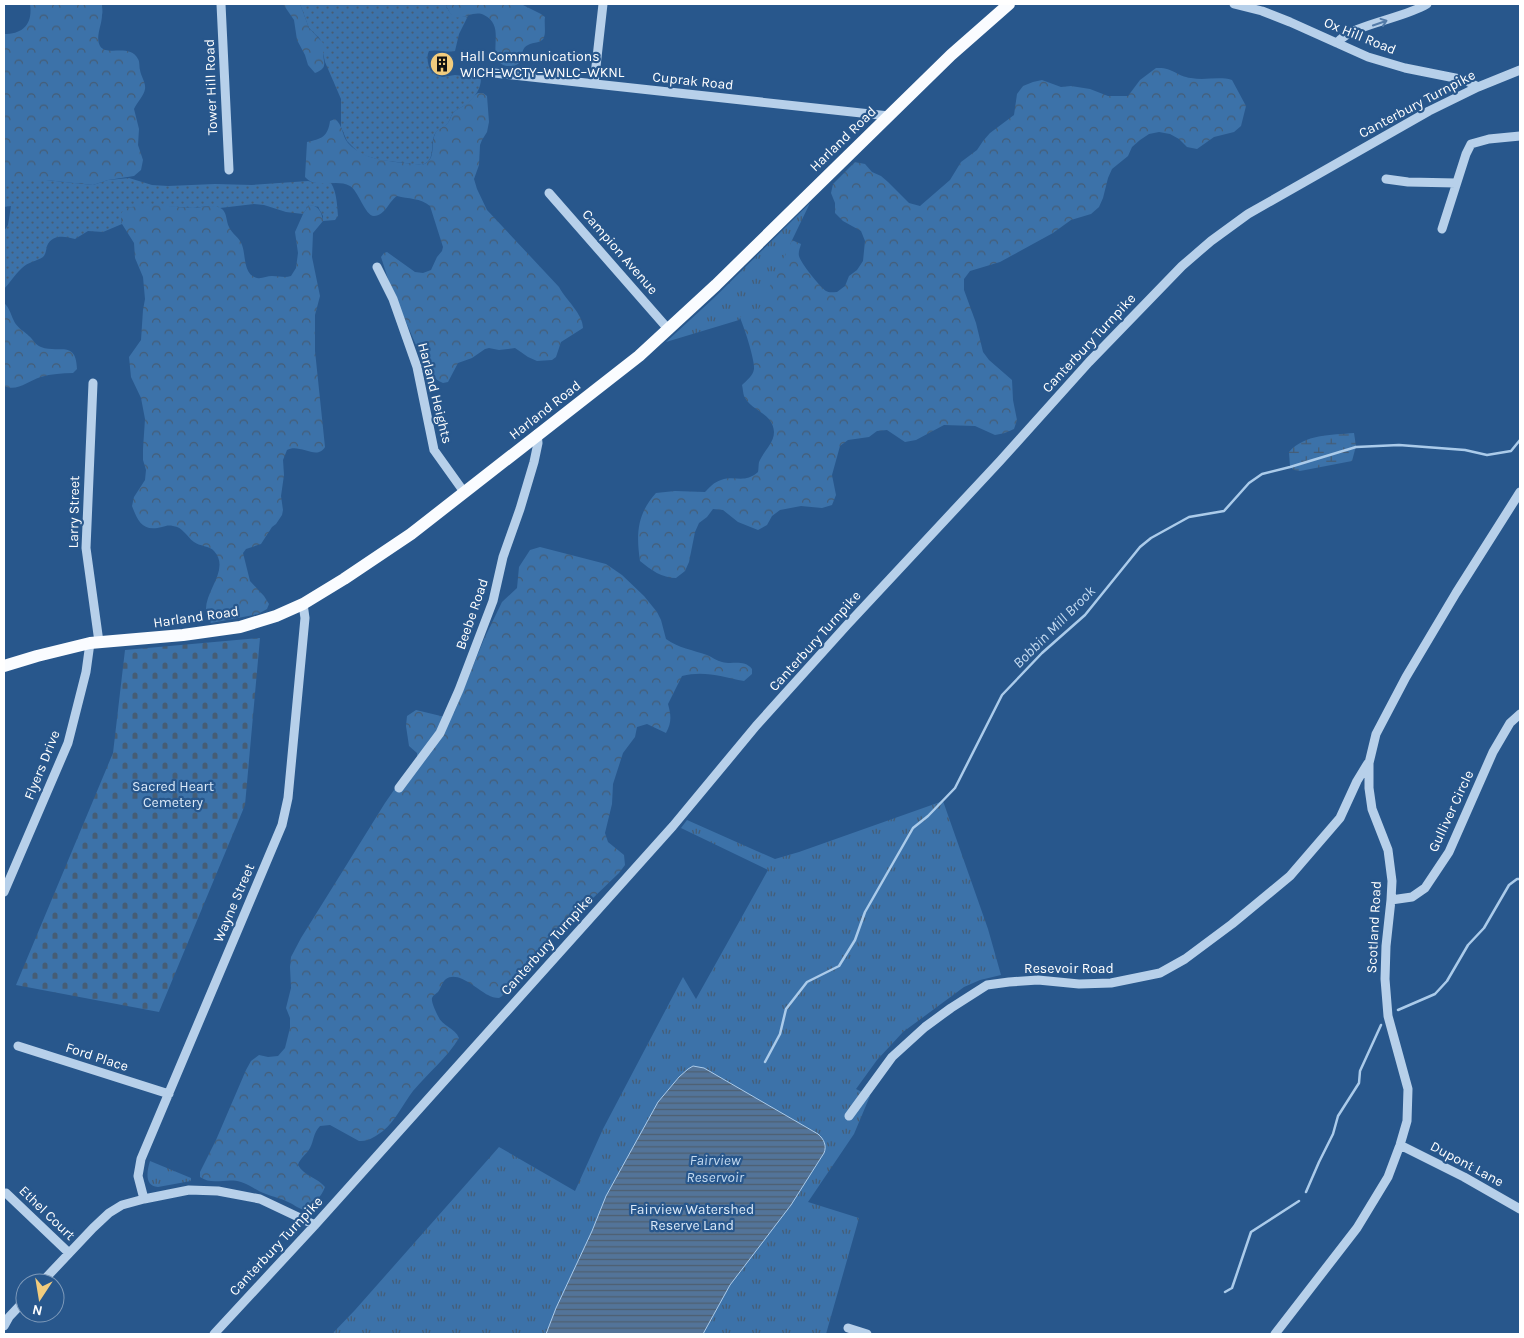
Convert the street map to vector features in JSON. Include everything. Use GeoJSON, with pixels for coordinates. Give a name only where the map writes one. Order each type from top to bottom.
{"type":"FeatureCollection","features":[{"type":"Feature","properties":{"kind":"main road","name":"Harland Road"},"geometry":{"type":"LineString","coordinates":[[4,666],[37,656],[95,643],[184,635],[240,627],[276,616],[303,604],[344,579],[411,534],[639,356],[669,330],[951,55],[1009,4]]}},
{"type":"Feature","properties":{"kind":"street","name":"Tower Hill Road"},"geometry":{"type":"LineString","coordinates":[[221,4],[228,170]]}},
{"type":"Feature","properties":{"kind":"street"},"geometry":{"type":"LineString","coordinates":[[594,84],[603,4]]}},
{"type":"Feature","properties":{"kind":"street","name":"Ox Hill Road"},"geometry":{"type":"LineString","coordinates":[[1234,4],[1262,11],[1368,56],[1405,68],[1465,80],[1478,87]]}},
{"type":"Feature","properties":{"kind":"street"},"geometry":{"type":"LineString","coordinates":[[1337,43],[1349,33],[1412,12],[1427,4]]}},
{"type":"Feature","properties":{"kind":"street","name":"Canterbury Turnpike"},"geometry":{"type":"LineString","coordinates":[[214,1334],[315,1225],[673,826],[756,726],[847,625],[1000,462],[1089,362],[1170,278],[1211,241],[1248,214],[1429,111],[1478,87],[1520,70]]}},
{"type":"Feature","properties":{"kind":"street","name":"Cuprak Road"},"geometry":{"type":"LineString","coordinates":[[494,73],[889,116]]}},
{"type":"Feature","properties":{"kind":"street"},"geometry":{"type":"LineString","coordinates":[[1442,229],[1466,154],[1472,143],[1520,136]]}},
{"type":"Feature","properties":{"kind":"street"},"geometry":{"type":"LineString","coordinates":[[1386,180],[1456,183]]}},
{"type":"Feature","properties":{"kind":"street","name":"Campion Avenue"},"geometry":{"type":"LineString","coordinates":[[549,193],[669,330]]}},
{"type":"Feature","properties":{"kind":"street","name":"Harland Heights"},"geometry":{"type":"LineString","coordinates":[[377,266],[393,299],[417,367],[434,450],[464,492]]}},
{"type":"Feature","properties":{"kind":"street","name":"Larry Street"},"geometry":{"type":"LineString","coordinates":[[93,382],[86,548],[95,643]]}},
{"type":"Feature","properties":{"kind":"street","name":"Beebe Road"},"geometry":{"type":"LineString","coordinates":[[399,788],[440,733],[460,690],[494,602],[504,557],[538,447],[537,434]]}},
{"type":"Feature","properties":{"kind":"street","name":"Scotland Road"},"geometry":{"type":"LineString","coordinates":[[1275,1334],[1358,1228],[1388,1178],[1407,1121],[1408,1089],[1388,1016],[1385,979],[1392,881],[1388,850],[1372,809],[1369,788],[1369,763],[1376,734],[1406,677],[1520,492]]}},
{"type":"Feature","properties":{"kind":"street","name":"Wayne Street"},"geometry":{"type":"LineString","coordinates":[[144,1199],[138,1176],[141,1159],[282,825],[290,779],[305,618],[303,604]]}},
{"type":"Feature","properties":{"kind":"street","name":"Flyers Drive"},"geometry":{"type":"LineString","coordinates":[[4,892],[68,743],[95,643]]}},
{"type":"Feature","properties":{"kind":"street","name":"Gulliver Circle"},"geometry":{"type":"LineString","coordinates":[[1392,900],[1412,897],[1425,888],[1449,852],[1493,752],[1510,723],[1520,714]]}},
{"type":"Feature","properties":{"kind":"street","name":"Resevoir Road"},"geometry":{"type":"LineString","coordinates":[[848,1116],[892,1057],[925,1027],[951,1008],[988,986],[1038,980],[1080,984],[1110,983],[1160,973],[1185,959],[1232,924],[1290,876],[1340,818],[1357,780],[1369,763]]}},
{"type":"Feature","properties":{"kind":"street","name":"Ford Place"},"geometry":{"type":"LineString","coordinates":[[18,1046],[168,1094]]}},
{"type":"Feature","properties":{"kind":"street","name":"Dupont Lane"},"geometry":{"type":"LineString","coordinates":[[1400,1145],[1464,1177],[1520,1209]]}},
{"type":"Feature","properties":{"kind":"street"},"geometry":{"type":"LineString","coordinates":[[50,1273],[109,1213],[122,1205],[189,1190],[225,1192],[260,1199],[315,1225]]}},
{"type":"Feature","properties":{"kind":"street","name":"Ethel Court"},"geometry":{"type":"LineString","coordinates":[[6,1193],[69,1253]]}},
{"type":"Feature","properties":{"kind":"street"},"geometry":{"type":"LineString","coordinates":[[4,1326],[15,1311]]}},
{"type":"Feature","properties":{"kind":"street"},"geometry":{"type":"LineString","coordinates":[[848,1328],[868,1334]]}},
{"type":"Feature","properties":{"kind":"green space"},"geometry":{"type":"Polygon","coordinates":[[[30,4],[102,4],[98,35],[100,46],[108,50],[130,52],[138,59],[145,89],[134,109],[139,129],[138,145],[143,160],[141,170],[134,176],[108,180],[93,185],[46,180],[4,180],[4,34],[11,34],[25,26],[30,17],[30,4]]]}},
{"type":"Feature","properties":{"kind":"green space"},"geometry":{"type":"Polygon","coordinates":[[[283,4],[300,4],[309,28],[323,43],[324,67],[315,73],[308,65],[297,40],[294,20],[283,4]]]}},
{"type":"Feature","properties":{"kind":"green space"},"geometry":{"type":"Polygon","coordinates":[[[300,4],[446,4],[449,12],[454,16],[468,16],[459,34],[455,51],[429,51],[429,67],[431,71],[442,77],[455,75],[481,78],[480,86],[473,99],[454,112],[447,124],[436,132],[431,157],[426,163],[422,165],[380,160],[360,154],[347,141],[341,127],[341,99],[325,62],[320,39],[309,28],[300,4]]]}},
{"type":"Feature","properties":{"kind":"green space"},"geometry":{"type":"Polygon","coordinates":[[[446,4],[521,4],[545,17],[544,37],[542,40],[525,47],[519,63],[511,66],[504,65],[497,58],[496,32],[491,20],[479,14],[458,18],[449,12],[446,4]]]}},
{"type":"Feature","properties":{"kind":"green space"},"geometry":{"type":"Polygon","coordinates":[[[1156,68],[1171,70],[1191,78],[1222,78],[1232,80],[1246,106],[1241,126],[1234,132],[1214,137],[1197,149],[1187,147],[1170,134],[1159,132],[1149,134],[1132,147],[1128,156],[1112,169],[1099,207],[1091,214],[1071,220],[1053,233],[1000,262],[970,271],[964,279],[964,290],[976,323],[983,352],[989,360],[1012,380],[1017,420],[1014,429],[995,435],[975,426],[944,425],[916,440],[905,442],[887,430],[877,431],[869,437],[848,440],[840,446],[832,475],[836,495],[832,505],[822,508],[801,506],[780,510],[772,516],[767,525],[758,530],[738,522],[723,510],[713,509],[699,523],[695,532],[689,562],[685,571],[676,578],[661,575],[640,561],[639,525],[645,509],[656,493],[675,491],[705,492],[718,481],[748,478],[758,472],[759,461],[771,443],[774,432],[770,420],[747,401],[744,396],[742,385],[750,378],[754,364],[748,340],[737,311],[792,240],[801,244],[800,259],[823,289],[828,292],[837,292],[845,286],[849,276],[857,270],[863,261],[865,241],[861,231],[843,221],[835,213],[835,203],[831,193],[833,184],[855,162],[865,164],[872,172],[888,182],[909,203],[920,206],[950,180],[961,162],[977,150],[990,133],[1014,115],[1017,94],[1023,86],[1042,80],[1061,87],[1071,86],[1090,89],[1108,96],[1128,96],[1140,80],[1156,68]]]}},
{"type":"Feature","properties":{"kind":"green space"},"geometry":{"type":"Polygon","coordinates":[[[478,93],[483,93],[487,96],[489,122],[487,132],[480,145],[479,165],[474,179],[477,189],[487,210],[559,287],[577,312],[583,328],[561,342],[556,357],[552,360],[537,361],[515,348],[499,350],[489,348],[472,358],[458,363],[448,382],[443,383],[433,376],[426,366],[389,282],[381,257],[387,252],[415,272],[423,273],[431,270],[443,247],[430,206],[419,200],[397,196],[381,214],[371,215],[350,186],[339,183],[315,183],[305,177],[307,142],[316,140],[326,134],[330,121],[335,119],[340,124],[348,143],[355,150],[373,158],[422,165],[430,160],[436,132],[449,122],[454,112],[468,103],[478,93]]]}},
{"type":"Feature","properties":{"kind":"green space"},"geometry":{"type":"Polygon","coordinates":[[[129,178],[152,185],[168,186],[252,185],[308,181],[331,183],[336,195],[338,216],[335,220],[323,221],[323,216],[318,207],[309,205],[303,214],[254,204],[220,208],[209,206],[193,208],[159,206],[129,208],[121,219],[122,224],[103,232],[88,231],[75,239],[63,237],[52,239],[43,257],[24,266],[4,289],[4,231],[8,225],[11,206],[4,207],[4,180],[46,180],[93,185],[108,180],[129,178]]]}},
{"type":"Feature","properties":{"kind":"green space"},"geometry":{"type":"Polygon","coordinates":[[[810,203],[753,321],[744,311],[739,320],[666,342],[715,297],[810,203]]]}},
{"type":"Feature","properties":{"kind":"green space"},"geometry":{"type":"Polygon","coordinates":[[[309,205],[315,206],[319,210],[323,221],[313,233],[312,257],[320,296],[315,315],[315,351],[325,447],[322,451],[318,452],[292,448],[287,450],[283,460],[282,515],[261,544],[246,549],[243,553],[250,581],[269,604],[267,609],[258,614],[211,623],[206,614],[206,605],[219,568],[219,559],[214,551],[194,542],[182,530],[176,527],[146,527],[139,521],[132,506],[134,497],[145,480],[146,470],[143,460],[143,449],[145,419],[141,398],[131,377],[129,357],[141,340],[145,299],[143,277],[135,258],[134,243],[122,224],[121,214],[124,209],[140,206],[219,207],[224,211],[230,229],[241,243],[249,273],[257,278],[270,276],[284,277],[291,276],[296,268],[298,253],[295,232],[309,205]]]}},
{"type":"Feature","properties":{"kind":"green space"},"geometry":{"type":"Polygon","coordinates":[[[4,303],[17,325],[37,345],[48,349],[65,349],[70,351],[76,360],[77,369],[73,373],[41,377],[18,387],[9,388],[4,386],[4,303]]]}},
{"type":"Feature","properties":{"kind":"green space"},"geometry":{"type":"Polygon","coordinates":[[[1354,433],[1356,446],[1352,461],[1300,471],[1290,467],[1289,452],[1295,446],[1319,436],[1354,433]]]}},
{"type":"Feature","properties":{"kind":"green space"},"geometry":{"type":"Polygon","coordinates":[[[540,547],[606,564],[622,575],[644,596],[657,612],[666,639],[681,647],[726,663],[745,664],[752,669],[752,674],[744,681],[706,674],[682,676],[668,704],[670,718],[666,733],[647,724],[637,727],[635,737],[623,753],[613,784],[612,804],[605,833],[608,842],[624,855],[625,865],[538,951],[507,993],[499,998],[495,998],[462,979],[451,977],[445,980],[438,992],[432,997],[432,1002],[440,1019],[459,1038],[443,1059],[413,1091],[392,1122],[375,1137],[366,1141],[359,1141],[330,1125],[320,1126],[316,1131],[310,1148],[298,1165],[304,1172],[325,1187],[314,1203],[305,1210],[241,1182],[205,1180],[200,1177],[200,1172],[251,1061],[259,1055],[268,1057],[278,1056],[285,1048],[290,1028],[290,1018],[286,1008],[291,988],[291,957],[385,803],[403,777],[417,763],[417,753],[409,746],[406,726],[407,716],[416,710],[445,717],[454,713],[484,639],[502,602],[517,588],[519,567],[530,550],[540,547]]]}},
{"type":"Feature","properties":{"kind":"green space","name":"Sacred Heart Cemetery"},"geometry":{"type":"Polygon","coordinates":[[[260,638],[245,805],[159,1012],[16,985],[113,753],[125,650],[260,638]]]}},
{"type":"Feature","properties":{"kind":"green space","name":"Fairview Watershed Reserve Land"},"geometry":{"type":"Polygon","coordinates":[[[943,801],[988,929],[1001,975],[980,980],[964,987],[903,1032],[877,1060],[856,1089],[870,1096],[854,1134],[808,1202],[859,1218],[826,1334],[332,1334],[499,1147],[575,1191],[603,1129],[683,977],[696,999],[768,870],[681,828],[687,820],[775,859],[943,801]]]}},
{"type":"Feature","properties":{"kind":"green space"},"geometry":{"type":"Polygon","coordinates":[[[150,1161],[191,1178],[191,1181],[158,1187],[154,1186],[150,1184],[148,1177],[150,1161]]]}},
{"type":"Feature","properties":{"kind":"water","name":"Fairview Reservoir"},"geometry":{"type":"Polygon","coordinates":[[[693,1066],[704,1068],[818,1134],[824,1143],[824,1153],[791,1205],[730,1285],[703,1334],[546,1334],[606,1196],[658,1102],[679,1077],[693,1066]]]}},
{"type":"Feature","properties":{"kind":"waterway","name":"Bobbin Mill Brook"},"geometry":{"type":"LineString","coordinates":[[765,1062],[780,1034],[786,1009],[807,982],[839,966],[855,940],[865,912],[913,828],[928,816],[955,788],[1002,695],[1042,653],[1085,615],[1140,547],[1151,538],[1189,517],[1224,511],[1249,483],[1262,474],[1356,447],[1399,445],[1465,450],[1487,455],[1511,451],[1520,440]]}},
{"type":"Feature","properties":{"kind":"waterway"},"geometry":{"type":"LineString","coordinates":[[1398,1010],[1435,994],[1447,981],[1468,945],[1484,928],[1509,885],[1520,879]]}},
{"type":"Feature","properties":{"kind":"waterway"},"geometry":{"type":"LineString","coordinates":[[1306,1192],[1333,1134],[1338,1116],[1359,1083],[1360,1071],[1381,1025]]}},
{"type":"Feature","properties":{"kind":"waterway"},"geometry":{"type":"LineString","coordinates":[[1225,1292],[1232,1288],[1251,1232],[1299,1201]]}},
{"type":"Feature","properties":{"kind":"place","name":"Hall Communications WICH–WCTY–WNLC–WKNL"},"geometry":{"type":"Point","coordinates":[442,64]}}]}
